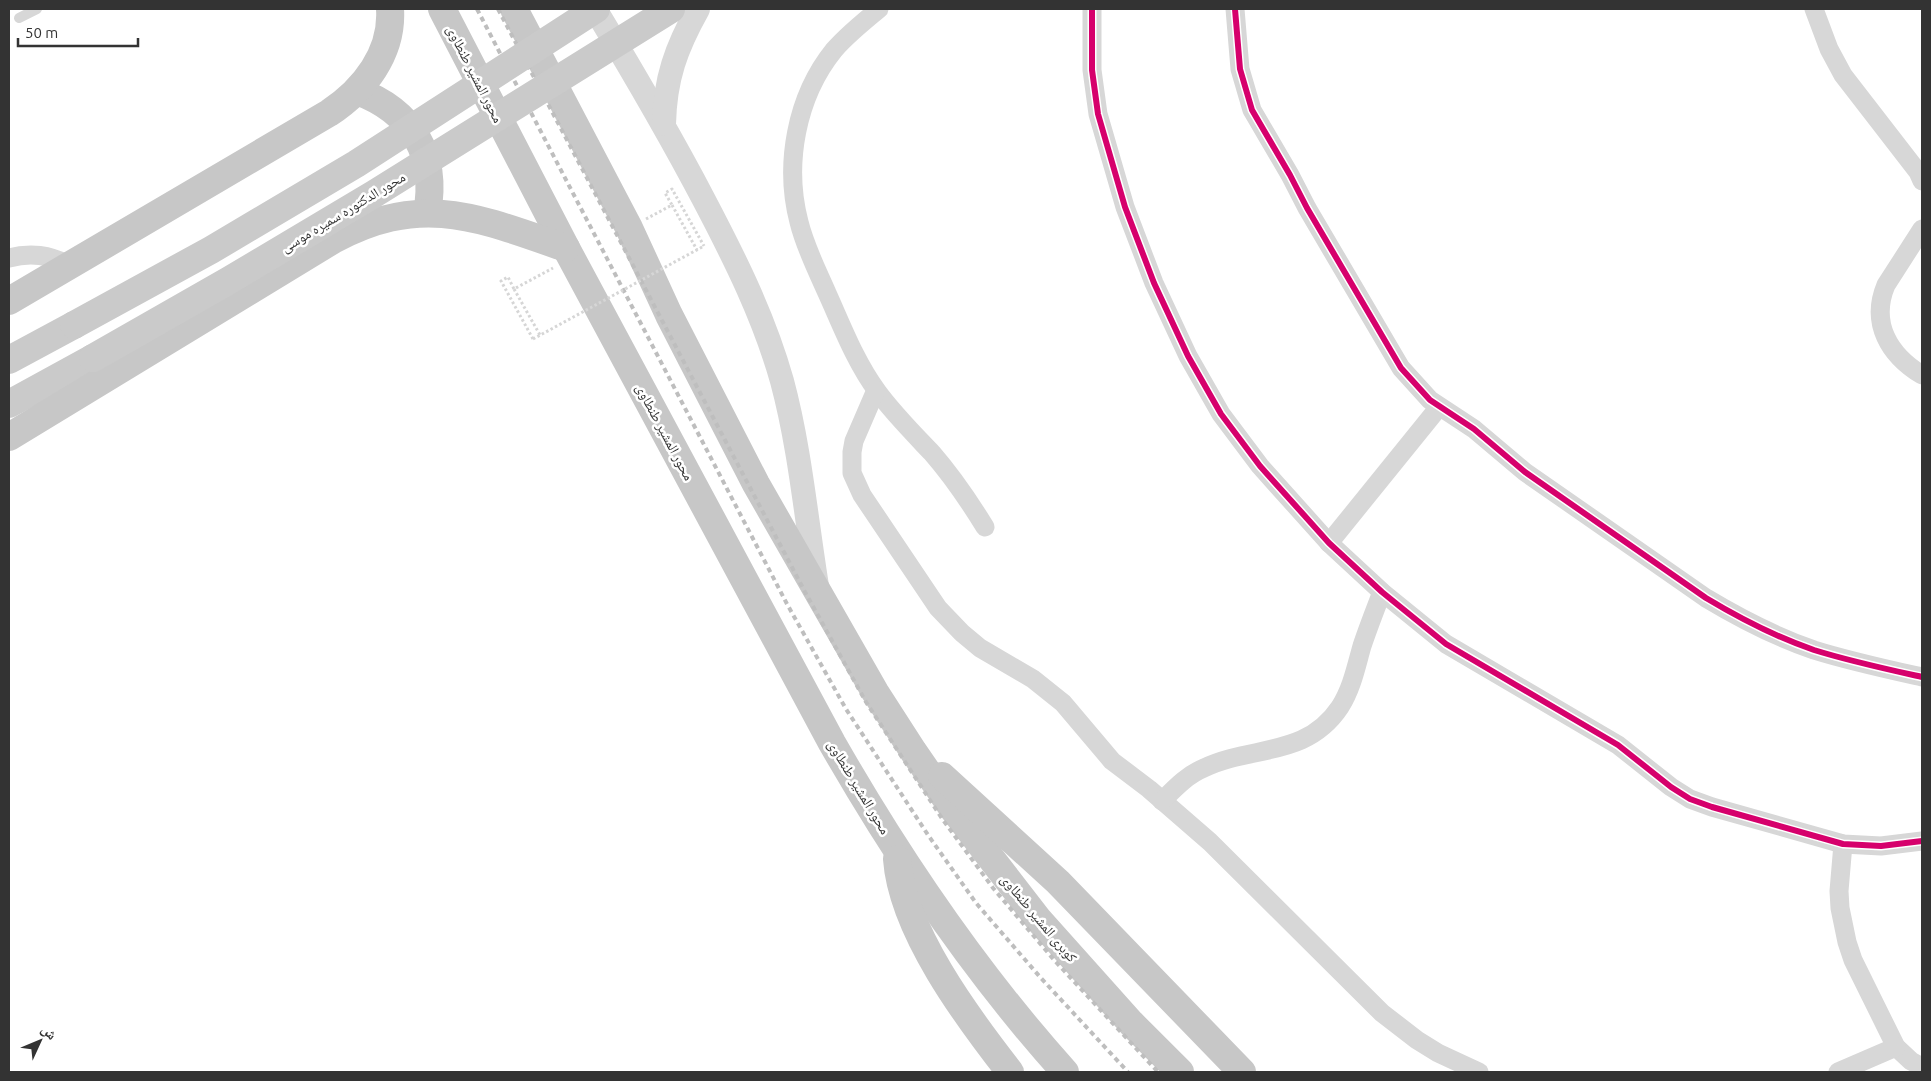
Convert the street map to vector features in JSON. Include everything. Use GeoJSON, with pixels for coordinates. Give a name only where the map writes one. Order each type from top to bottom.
{"type":"FeatureCollection","features":[{"type":"Feature","properties":{"kind":"highway"},"geometry":{"type":"LineString","coordinates":[[9,301],[329,113],[357,91],[371,74],[382,54],[390,28],[390,9]]}},
{"type":"Feature","properties":{"kind":"highway","name":"محور المشير طنطاوى"},"geometry":{"type":"LineString","coordinates":[[442,9],[569,253],[832,743],[896,850]]}},
{"type":"Feature","properties":{"kind":"highway"},"geometry":{"type":"LineString","coordinates":[[514,9],[628,228],[711,400],[756,484],[875,692],[913,751],[1058,882],[1242,1072]]}},
{"type":"Feature","properties":{"kind":"highway"},"geometry":{"type":"LineString","coordinates":[[357,91],[372,96],[392,108],[417,138],[424,152],[429,174],[430,198],[427,213]]}},
{"type":"Feature","properties":{"kind":"highway"},"geometry":{"type":"LineString","coordinates":[[9,437],[348,232],[379,220],[427,213],[444,213],[476,218],[569,253]]}},
{"type":"Feature","properties":{"kind":"highway","name":"كوبرى المشير طنطاوى"},"geometry":{"type":"LineString","coordinates":[[913,751],[974,837],[1038,919],[1131,1023],[1180,1072]]}},
{"type":"Feature","properties":{"kind":"highway"},"geometry":{"type":"LineString","coordinates":[[896,850],[901,887],[913,923],[958,998],[1010,1072]]}},
{"type":"Feature","properties":{"kind":"highway"},"geometry":{"type":"LineString","coordinates":[[896,850],[968,953],[1008,1004],[1066,1072]]}},
{"type":"Feature","properties":{"kind":"main road"},"geometry":{"type":"LineString","coordinates":[[9,360],[211,250],[356,164],[596,9]]}},
{"type":"Feature","properties":{"kind":"main road","name":"محور الدكتوره سميره موسى"},"geometry":{"type":"LineString","coordinates":[[9,404],[228,281],[374,194],[671,9]]}},
{"type":"Feature","properties":{"kind":"street"},"geometry":{"type":"LineString","coordinates":[[596,9],[664,124],[749,289],[782,381],[796,443],[819,596]]}},
{"type":"Feature","properties":{"kind":"street"},"geometry":{"type":"LineString","coordinates":[[664,124],[667,83],[672,62],[698,9]]}},
{"type":"Feature","properties":{"kind":"street"},"geometry":{"type":"LineString","coordinates":[[878,9],[844,40],[818,74],[803,110],[793,153],[792,170],[795,204],[805,242],[852,350],[876,390],[951,477],[985,527]]}},
{"type":"Feature","properties":{"kind":"street"},"geometry":{"type":"LineString","coordinates":[[1092,9],[1091,48],[1094,92],[1103,136],[1139,245],[1170,320],[1204,386],[1226,421],[1278,486],[1329,543],[1382,592],[1446,644],[1618,745],[1671,787],[1690,799],[1843,844],[1881,846],[1922,841]]}},
{"type":"Feature","properties":{"kind":"street"},"geometry":{"type":"LineString","coordinates":[[1235,9],[1240,69],[1252,110],[1400,368],[1420,390],[1439,407],[1474,429],[1543,485],[1706,598],[1734,615],[1763,630],[1813,649],[1922,677]]}},
{"type":"Feature","properties":{"kind":"street"},"geometry":{"type":"LineString","coordinates":[[1814,9],[1829,49],[1843,75],[1918,172],[1922,182]]}},
{"type":"Feature","properties":{"kind":"street"},"geometry":{"type":"LineString","coordinates":[[1922,229],[1886,285],[1882,295],[1880,316],[1881,326],[1889,343],[1900,358],[1922,375]]}},
{"type":"Feature","properties":{"kind":"street"},"geometry":{"type":"LineString","coordinates":[[9,258],[24,255],[40,255],[69,265]]}},
{"type":"Feature","properties":{"kind":"street"},"geometry":{"type":"LineString","coordinates":[[876,390],[853,446],[852,474],[862,494],[927,595],[949,621],[980,648],[1033,679],[1063,703],[1112,761],[1210,842],[1382,1013],[1417,1040],[1452,1060],[1479,1072]]}},
{"type":"Feature","properties":{"kind":"street"},"geometry":{"type":"LineString","coordinates":[[1329,543],[1439,407]]}},
{"type":"Feature","properties":{"kind":"street"},"geometry":{"type":"LineString","coordinates":[[1162,801],[1180,783],[1205,767],[1290,745],[1305,739],[1330,720],[1347,695],[1362,646],[1382,592]]}},
{"type":"Feature","properties":{"kind":"street"},"geometry":{"type":"LineString","coordinates":[[1843,844],[1839,891],[1841,916],[1853,960],[1896,1047],[1911,1061],[1922,1067]]}},
{"type":"Feature","properties":{"kind":"street"},"geometry":{"type":"LineString","coordinates":[[1838,1072],[1896,1047]]}},
{"type":"Feature","properties":{"kind":"lane"},"geometry":{"type":"LineString","coordinates":[[19,18],[37,9]]}},
{"type":"Feature","properties":{"kind":"path"},"geometry":{"type":"LineString","coordinates":[[540,335],[508,277],[501,281],[533,339],[697,250],[704,246],[672,189],[665,193],[697,250]]}},
{"type":"Feature","properties":{"kind":"path"},"geometry":{"type":"LineString","coordinates":[[628,228],[672,205]]}},
{"type":"Feature","properties":{"kind":"path"},"geometry":{"type":"LineString","coordinates":[[514,289],[569,253]]}},
{"type":"Feature","properties":{"kind":"railway"},"geometry":{"type":"LineString","coordinates":[[477,9],[787,604],[846,709],[928,835],[976,903],[1040,977],[1128,1072]]}},
{"type":"Feature","properties":{"kind":"railway"},"geometry":{"type":"LineString","coordinates":[[498,9],[805,592],[866,702],[943,820],[993,888],[1055,961],[1158,1072]]}},
{"type":"Feature","properties":{"kind":"cycle path"},"geometry":{"type":"LineString","coordinates":[[1092,9],[1092,70],[1098,114],[1125,207],[1154,283],[1188,356],[1221,414],[1260,466],[1329,543],[1382,592],[1446,644],[1618,745],[1671,787],[1690,799],[1843,844],[1881,846],[1922,841]]}},
{"type":"Feature","properties":{"kind":"cycle path"},"geometry":{"type":"LineString","coordinates":[[1235,9],[1240,69],[1252,110],[1401,368],[1430,400],[1474,429],[1525,472],[1706,598],[1732,613],[1772,633],[1814,650],[1922,677]]}}]}
